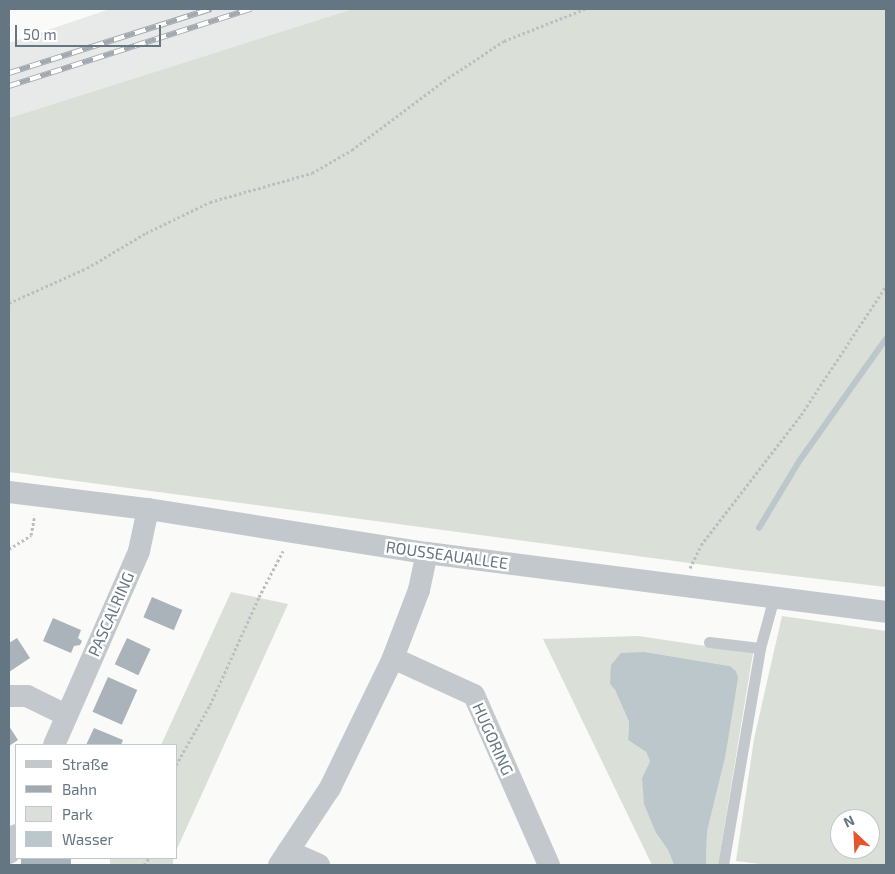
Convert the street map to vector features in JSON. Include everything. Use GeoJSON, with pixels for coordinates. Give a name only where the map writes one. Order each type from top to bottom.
{"type":"FeatureCollection","features":[{"type":"Feature","properties":{"kind":"street","name":"ROUSSEAUALLEE"},"geometry":{"type":"LineString","coordinates":[[9,492],[148,509],[427,553],[886,612]]}},
{"type":"Feature","properties":{"kind":"street","name":"PASCALRING"},"geometry":{"type":"LineString","coordinates":[[54,744],[139,551],[148,509]]}},
{"type":"Feature","properties":{"kind":"street"},"geometry":{"type":"LineString","coordinates":[[320,865],[284,858],[330,788],[393,658],[419,590],[427,553]]}},
{"type":"Feature","properties":{"kind":"street","name":"HUGORING"},"geometry":{"type":"LineString","coordinates":[[393,658],[474,695],[548,865]]}},
{"type":"Feature","properties":{"kind":"street"},"geometry":{"type":"LineString","coordinates":[[9,696],[27,696],[66,715]]}},
{"type":"Feature","properties":{"kind":"street"},"geometry":{"type":"LineString","coordinates":[[9,853],[15,838]]}},
{"type":"Feature","properties":{"kind":"lane"},"geometry":{"type":"LineString","coordinates":[[723,865],[760,648],[774,597]]}},
{"type":"Feature","properties":{"kind":"lane"},"geometry":{"type":"LineString","coordinates":[[710,642],[760,648]]}},
{"type":"Feature","properties":{"kind":"path"},"geometry":{"type":"LineString","coordinates":[[9,303],[87,268],[146,233],[210,202],[312,173],[352,150],[448,78],[504,41],[585,9]]}},
{"type":"Feature","properties":{"kind":"path"},"geometry":{"type":"LineString","coordinates":[[690,566],[701,545],[802,415],[886,286]]}},
{"type":"Feature","properties":{"kind":"path"},"geometry":{"type":"LineString","coordinates":[[9,549],[31,535],[39,496]]}},
{"type":"Feature","properties":{"kind":"path"},"geometry":{"type":"LineString","coordinates":[[178,761],[210,705],[292,531]]}},
{"type":"Feature","properties":{"kind":"shaded area"},"geometry":{"type":"Polygon","coordinates":[[[110,9],[353,9],[9,118],[9,43],[110,9]]]}},
{"type":"Feature","properties":{"kind":"green space"},"geometry":{"type":"Polygon","coordinates":[[[353,9],[886,9],[886,587],[742,570],[9,472],[9,118],[353,9]]]}},
{"type":"Feature","properties":{"kind":"green space"},"geometry":{"type":"Polygon","coordinates":[[[231,592],[288,604],[178,847],[178,744],[161,744],[231,592]]]}},
{"type":"Feature","properties":{"kind":"green space"},"geometry":{"type":"Polygon","coordinates":[[[782,616],[886,631],[886,865],[769,865],[736,861],[754,739],[782,616]]]}},
{"type":"Feature","properties":{"kind":"green space"},"geometry":{"type":"Polygon","coordinates":[[[638,636],[753,653],[718,865],[706,865],[707,832],[725,758],[736,671],[730,666],[645,652],[610,684],[615,690],[629,722],[628,740],[646,752],[650,761],[642,778],[656,833],[668,850],[674,865],[652,865],[543,639],[638,636]]]}},
{"type":"Feature","properties":{"kind":"green space"},"geometry":{"type":"Polygon","coordinates":[[[110,859],[173,859],[173,865],[110,865],[110,859]]]}},
{"type":"Feature","properties":{"kind":"water"},"geometry":{"type":"Polygon","coordinates":[[[645,652],[730,666],[736,671],[738,678],[725,758],[707,832],[706,865],[674,865],[668,850],[656,833],[644,804],[642,778],[650,761],[646,752],[628,740],[629,722],[615,690],[610,684],[611,665],[621,653],[645,652]]]}},
{"type":"Feature","properties":{"kind":"building"},"geometry":{"type":"Polygon","coordinates":[[[152,597],[182,610],[174,630],[143,617],[152,597]]]}},
{"type":"Feature","properties":{"kind":"building"},"geometry":{"type":"Polygon","coordinates":[[[53,618],[81,630],[78,638],[82,641],[80,645],[74,646],[71,653],[43,641],[53,618]]]}},
{"type":"Feature","properties":{"kind":"building"},"geometry":{"type":"Polygon","coordinates":[[[17,638],[30,658],[9,672],[9,643],[17,638]]]}},
{"type":"Feature","properties":{"kind":"building"},"geometry":{"type":"Polygon","coordinates":[[[127,638],[151,649],[138,675],[115,664],[127,638]]]}},
{"type":"Feature","properties":{"kind":"building"},"geometry":{"type":"Polygon","coordinates":[[[108,677],[137,690],[122,725],[93,712],[108,677]]]}},
{"type":"Feature","properties":{"kind":"building"},"geometry":{"type":"Polygon","coordinates":[[[9,726],[18,740],[9,746],[9,726]]]}},
{"type":"Feature","properties":{"kind":"building"},"geometry":{"type":"Polygon","coordinates":[[[94,728],[123,740],[121,744],[86,744],[94,728]]]}},
{"type":"Feature","properties":{"kind":"building"},"geometry":{"type":"Polygon","coordinates":[[[21,859],[71,859],[71,865],[21,865],[21,859]]]}},
{"type":"Feature","properties":{"kind":"waterway"},"geometry":{"type":"LineString","coordinates":[[759,528],[800,460],[886,339]]}},
{"type":"Feature","properties":{"kind":"railway"},"geometry":{"type":"LineString","coordinates":[[9,73],[211,9]]}},
{"type":"Feature","properties":{"kind":"railway"},"geometry":{"type":"LineString","coordinates":[[9,86],[251,9]]}}]}
